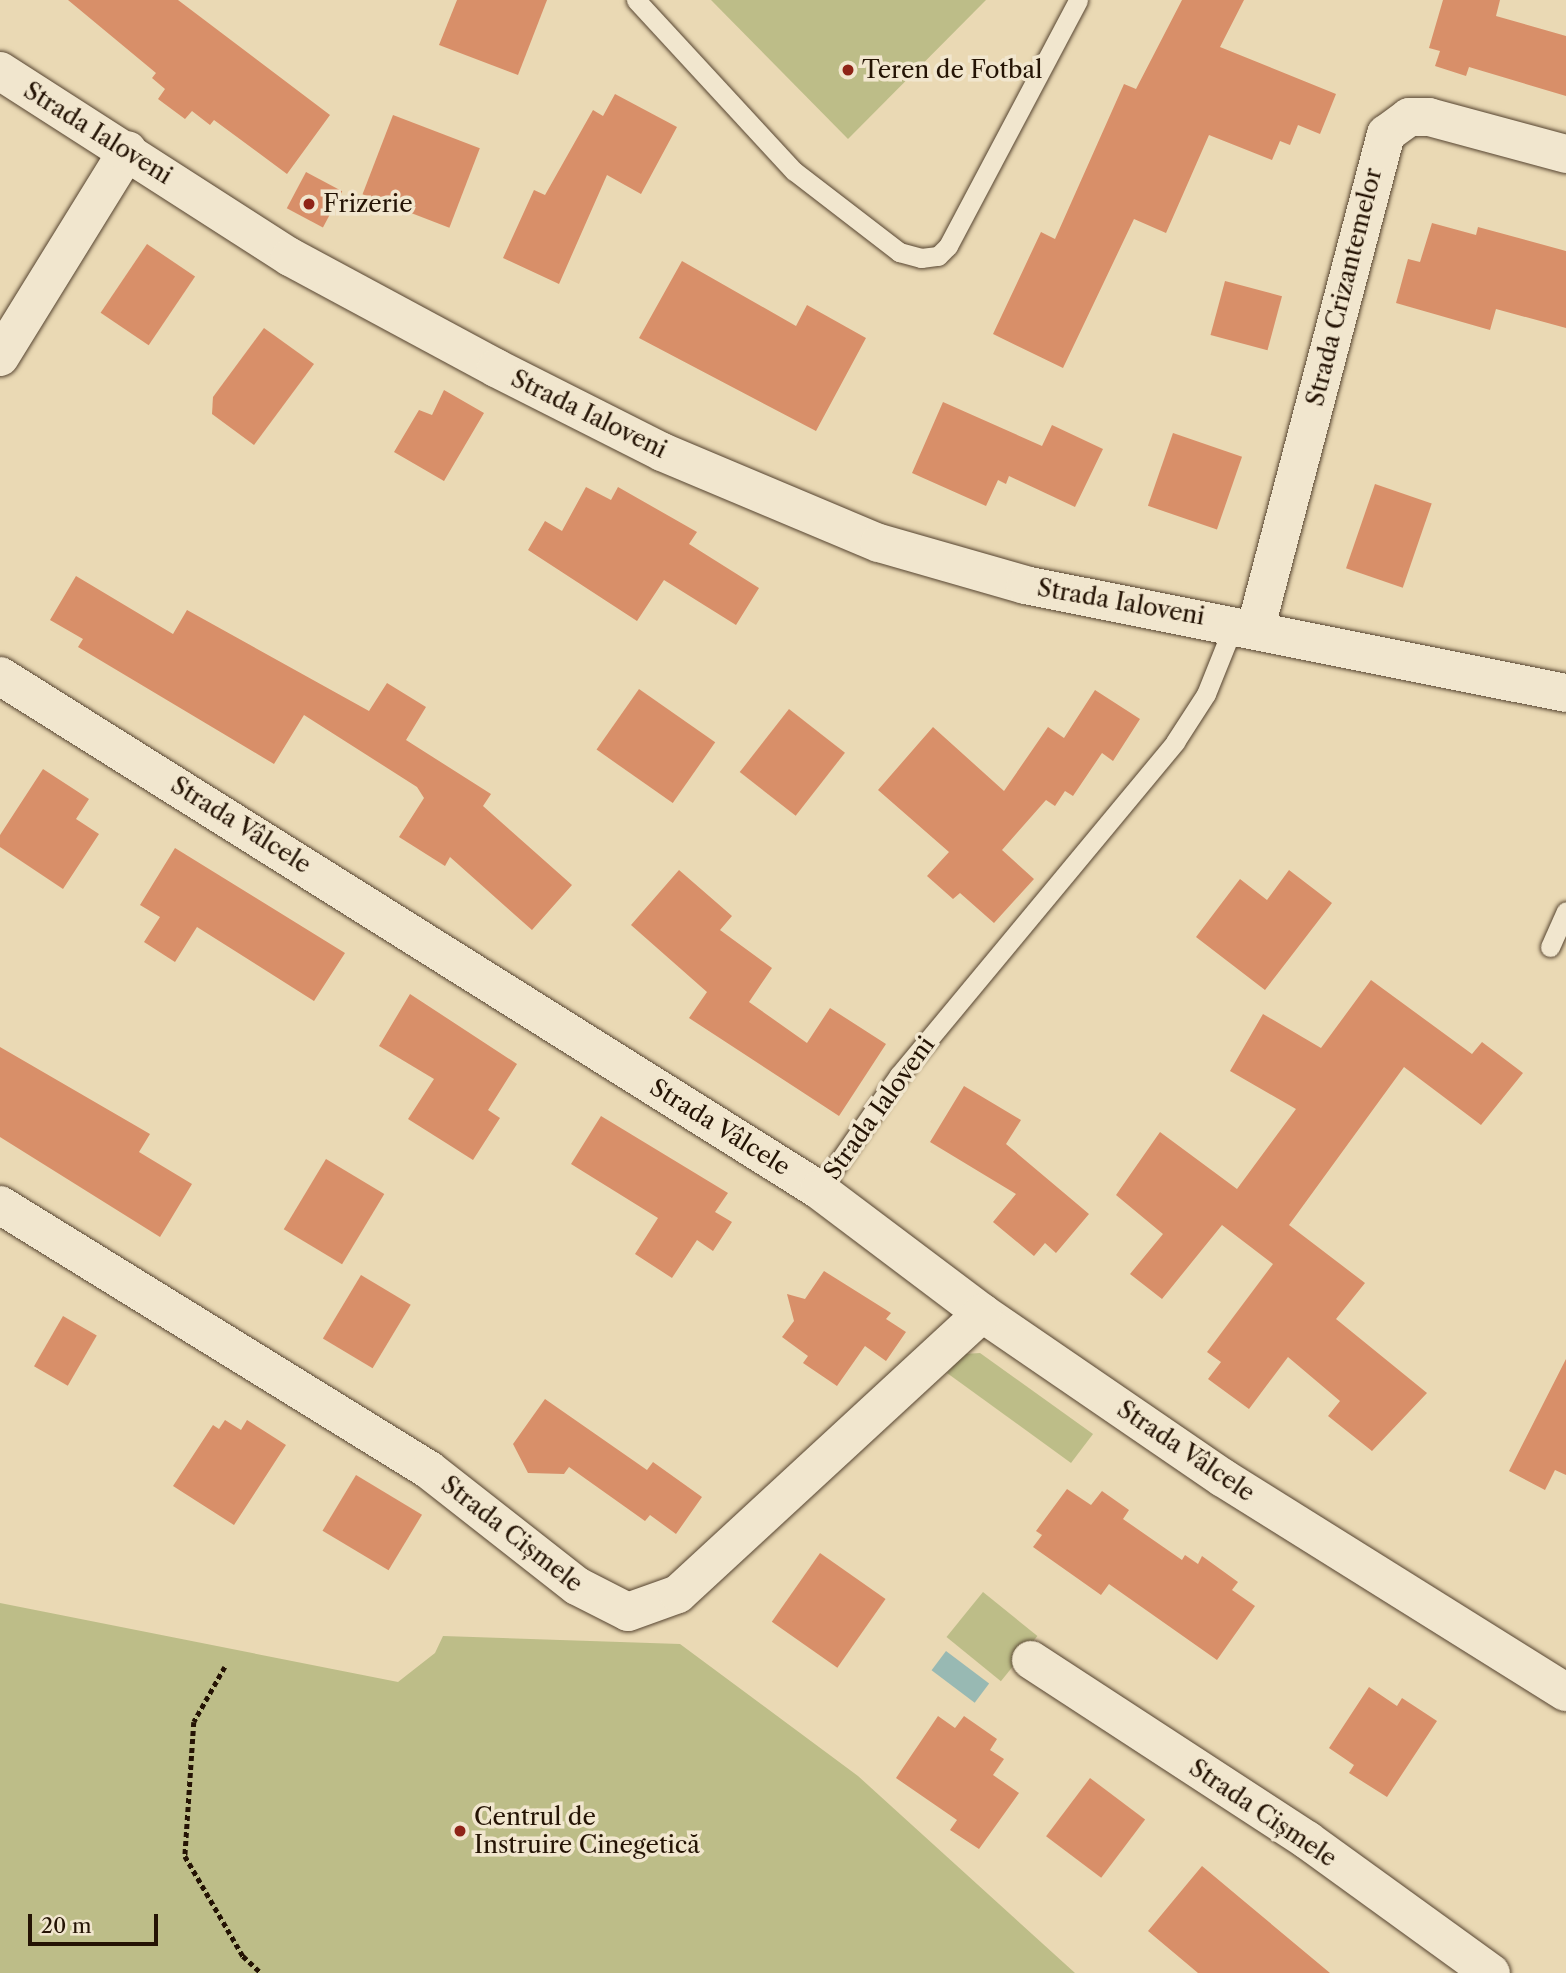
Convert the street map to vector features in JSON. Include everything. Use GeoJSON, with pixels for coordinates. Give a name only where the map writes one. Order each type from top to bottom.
{"type":"FeatureCollection","features":[{"type":"Feature","properties":{"kind":"street","name":"Strada Ialoveni"},"geometry":{"type":"LineString","coordinates":[[0,71],[128,150],[290,257],[662,452],[955,569],[1246,624],[1566,693]]}},
{"type":"Feature","properties":{"kind":"street","name":"Strada Crizantemelor"},"geometry":{"type":"LineString","coordinates":[[1246,624],[1386,134],[1409,117],[1429,117],[1566,154]]}},
{"type":"Feature","properties":{"kind":"street"},"geometry":{"type":"LineString","coordinates":[[0,356],[128,150]]}},
{"type":"Feature","properties":{"kind":"street","name":"Strada Vâlcele"},"geometry":{"type":"LineString","coordinates":[[0,676],[820,1190],[982,1313],[1223,1478],[1566,1692]]}},
{"type":"Feature","properties":{"kind":"street","name":"Strada Cișmele"},"geometry":{"type":"LineString","coordinates":[[0,1205],[429,1471],[577,1586],[628,1612],[678,1594],[982,1313]]}},
{"type":"Feature","properties":{"kind":"street","name":"Strada Cișmele"},"geometry":{"type":"LineString","coordinates":[[1031,1660],[1307,1840],[1491,1973]]}},
{"type":"Feature","properties":{"kind":"lane"},"geometry":{"type":"LineString","coordinates":[[636,0],[794,171],[899,252],[921,258],[938,256],[948,246],[1078,0]]}},
{"type":"Feature","properties":{"kind":"lane","name":"Strada Ialoveni"},"geometry":{"type":"LineString","coordinates":[[820,1190],[899,1075],[1175,742],[1246,624]]}},
{"type":"Feature","properties":{"kind":"lane"},"geometry":{"type":"LineString","coordinates":[[1550,947],[1566,911]]}},
{"type":"Feature","properties":{"kind":"path"},"geometry":{"type":"LineString","coordinates":[[225,1667],[194,1722],[185,1856],[243,1956],[261,1973]]}},
{"type":"Feature","properties":{"kind":"green space","name":"Teren de Fotbal"},"geometry":{"type":"Polygon","coordinates":[[[711,0],[986,0],[848,139],[711,0]]]}},
{"type":"Feature","properties":{"kind":"green space"},"geometry":{"type":"Polygon","coordinates":[[[980,1353],[1093,1434],[1071,1463],[947,1373],[964,1354],[980,1353]]]}},
{"type":"Feature","properties":{"kind":"green space"},"geometry":{"type":"Polygon","coordinates":[[[983,1592],[1037,1636],[1001,1681],[946,1637],[983,1592]]]}},
{"type":"Feature","properties":{"kind":"green space","name":"Centrul de Instruire Cinegetică"},"geometry":{"type":"Polygon","coordinates":[[[0,1603],[398,1682],[435,1653],[443,1636],[680,1644],[858,1776],[1075,1973],[0,1973],[0,1603]]]}},
{"type":"Feature","properties":{"kind":"water"},"geometry":{"type":"Polygon","coordinates":[[[946,1651],[989,1683],[975,1703],[932,1670],[946,1651]]]}},
{"type":"Feature","properties":{"kind":"building"},"geometry":{"type":"Polygon","coordinates":[[[68,0],[178,0],[330,115],[287,174],[214,120],[210,125],[192,111],[185,119],[158,99],[165,89],[152,78],[156,73],[68,0]]]}},
{"type":"Feature","properties":{"kind":"building"},"geometry":{"type":"Polygon","coordinates":[[[457,0],[547,0],[518,75],[439,45],[457,0]]]}},
{"type":"Feature","properties":{"kind":"building"},"geometry":{"type":"Polygon","coordinates":[[[1182,0],[1244,0],[1220,47],[1336,94],[1320,134],[1298,125],[1290,145],[1280,141],[1272,160],[1209,135],[1166,233],[1134,219],[1063,368],[993,334],[1041,232],[1055,239],[1124,84],[1136,89],[1182,0]]]}},
{"type":"Feature","properties":{"kind":"building"},"geometry":{"type":"Polygon","coordinates":[[[1443,0],[1500,0],[1496,16],[1566,36],[1566,96],[1469,67],[1466,76],[1435,66],[1440,51],[1429,48],[1443,0]]]}},
{"type":"Feature","properties":{"kind":"building"},"geometry":{"type":"Polygon","coordinates":[[[615,94],[677,127],[641,194],[607,175],[559,284],[503,258],[534,190],[545,195],[593,110],[603,116],[615,94]]]}},
{"type":"Feature","properties":{"kind":"building"},"geometry":{"type":"Polygon","coordinates":[[[393,115],[480,148],[449,228],[363,194],[393,115]]]}},
{"type":"Feature","properties":{"kind":"building"},"geometry":{"type":"Polygon","coordinates":[[[306,172],[342,191],[323,227],[287,208],[306,172]]]}},
{"type":"Feature","properties":{"kind":"building"},"geometry":{"type":"Polygon","coordinates":[[[1432,223],[1476,235],[1478,227],[1566,251],[1566,328],[1496,309],[1490,330],[1396,303],[1408,259],[1420,262],[1432,223]]]}},
{"type":"Feature","properties":{"kind":"building"},"geometry":{"type":"Polygon","coordinates":[[[147,244],[195,276],[149,345],[101,313],[147,244]]]}},
{"type":"Feature","properties":{"kind":"building"},"geometry":{"type":"Polygon","coordinates":[[[682,261],[796,326],[807,305],[866,338],[816,431],[639,338],[682,261]]]}},
{"type":"Feature","properties":{"kind":"building"},"geometry":{"type":"Polygon","coordinates":[[[1225,281],[1282,296],[1267,350],[1211,335],[1225,281]]]}},
{"type":"Feature","properties":{"kind":"building"},"geometry":{"type":"Polygon","coordinates":[[[264,328],[314,364],[254,445],[212,414],[213,397],[264,328]]]}},
{"type":"Feature","properties":{"kind":"building"},"geometry":{"type":"Polygon","coordinates":[[[444,390],[484,413],[444,481],[394,452],[419,410],[432,415],[444,390]]]}},
{"type":"Feature","properties":{"kind":"building"},"geometry":{"type":"Polygon","coordinates":[[[943,402],[1042,446],[1052,425],[1103,449],[1075,507],[1009,476],[1006,484],[998,480],[986,506],[912,473],[943,402]]]}},
{"type":"Feature","properties":{"kind":"building"},"geometry":{"type":"Polygon","coordinates":[[[1173,433],[1242,457],[1217,530],[1148,506],[1173,433]]]}},
{"type":"Feature","properties":{"kind":"building"},"geometry":{"type":"Polygon","coordinates":[[[1375,484],[1432,504],[1403,588],[1346,568],[1375,484]]]}},
{"type":"Feature","properties":{"kind":"building"},"geometry":{"type":"Polygon","coordinates":[[[586,487],[611,500],[618,487],[697,532],[689,544],[759,588],[736,625],[664,580],[637,621],[528,550],[545,521],[562,531],[586,487]]]}},
{"type":"Feature","properties":{"kind":"building"},"geometry":{"type":"Polygon","coordinates":[[[76,576],[173,634],[187,610],[369,711],[387,683],[426,707],[406,740],[491,794],[483,806],[572,885],[532,930],[450,857],[445,866],[399,837],[424,798],[417,787],[304,715],[274,764],[78,647],[83,639],[50,620],[76,576]]]}},
{"type":"Feature","properties":{"kind":"building"},"geometry":{"type":"Polygon","coordinates":[[[639,689],[715,742],[673,803],[597,750],[639,689]]]}},
{"type":"Feature","properties":{"kind":"building"},"geometry":{"type":"Polygon","coordinates":[[[1095,690],[1140,719],[1113,761],[1102,753],[1073,796],[1065,791],[1055,806],[1046,800],[1002,850],[1034,879],[994,923],[960,893],[953,899],[927,876],[949,852],[878,790],[933,727],[1004,791],[1048,727],[1064,738],[1095,690]]]}},
{"type":"Feature","properties":{"kind":"building"},"geometry":{"type":"Polygon","coordinates":[[[789,709],[845,753],[796,816],[740,772],[789,709]]]}},
{"type":"Feature","properties":{"kind":"building"},"geometry":{"type":"Polygon","coordinates":[[[43,769],[89,799],[76,819],[99,834],[63,889],[0,847],[0,835],[43,769]]]}},
{"type":"Feature","properties":{"kind":"building"},"geometry":{"type":"Polygon","coordinates":[[[175,848],[345,953],[314,1001],[197,927],[175,962],[144,942],[160,917],[140,905],[175,848]]]}},
{"type":"Feature","properties":{"kind":"building"},"geometry":{"type":"Polygon","coordinates":[[[679,870],[732,916],[720,930],[772,968],[749,1002],[807,1043],[830,1008],[886,1044],[839,1116],[689,1018],[707,992],[631,925],[679,870]]]}},
{"type":"Feature","properties":{"kind":"building"},"geometry":{"type":"Polygon","coordinates":[[[1289,870],[1332,903],[1265,990],[1196,937],[1240,879],[1267,900],[1289,870]]]}},
{"type":"Feature","properties":{"kind":"building"},"geometry":{"type":"Polygon","coordinates":[[[1371,980],[1472,1054],[1482,1042],[1523,1073],[1481,1125],[1404,1067],[1289,1225],[1365,1283],[1336,1319],[1427,1393],[1372,1451],[1328,1416],[1340,1401],[1288,1357],[1249,1409],[1208,1379],[1221,1362],[1207,1352],[1273,1264],[1222,1225],[1162,1299],[1130,1274],[1163,1234],[1116,1195],[1160,1132],[1237,1189],[1296,1109],[1230,1071],[1263,1014],[1321,1048],[1371,980]]]}},
{"type":"Feature","properties":{"kind":"building"},"geometry":{"type":"Polygon","coordinates":[[[410,994],[517,1064],[488,1110],[500,1118],[473,1160],[408,1119],[434,1079],[379,1046],[410,994]]]}},
{"type":"Feature","properties":{"kind":"building"},"geometry":{"type":"Polygon","coordinates":[[[0,1047],[150,1134],[139,1152],[192,1184],[160,1237],[0,1137],[0,1047]]]}},
{"type":"Feature","properties":{"kind":"building"},"geometry":{"type":"Polygon","coordinates":[[[964,1086],[1021,1120],[1006,1144],[1089,1214],[1056,1253],[1045,1243],[1034,1256],[993,1222],[1016,1194],[930,1142],[964,1086]]]}},
{"type":"Feature","properties":{"kind":"building"},"geometry":{"type":"Polygon","coordinates":[[[601,1116],[728,1193],[715,1212],[732,1222],[713,1251],[697,1240],[672,1278],[635,1254],[658,1218],[571,1164],[601,1116]]]}},
{"type":"Feature","properties":{"kind":"building"},"geometry":{"type":"Polygon","coordinates":[[[326,1159],[384,1194],[342,1264],[284,1229],[326,1159]]]}},
{"type":"Feature","properties":{"kind":"building"},"geometry":{"type":"Polygon","coordinates":[[[824,1271],[891,1313],[886,1319],[906,1332],[886,1361],[865,1346],[837,1386],[803,1363],[808,1356],[782,1337],[794,1321],[787,1294],[805,1299],[824,1271]]]}},
{"type":"Feature","properties":{"kind":"building"},"geometry":{"type":"Polygon","coordinates":[[[361,1275],[411,1305],[373,1368],[323,1338],[361,1275]]]}},
{"type":"Feature","properties":{"kind":"building"},"geometry":{"type":"Polygon","coordinates":[[[63,1316],[97,1336],[68,1386],[34,1366],[63,1316]]]}},
{"type":"Feature","properties":{"kind":"building"},"geometry":{"type":"Polygon","coordinates":[[[1566,1359],[1566,1475],[1555,1470],[1545,1490],[1509,1471],[1566,1359]]]}},
{"type":"Feature","properties":{"kind":"building"},"geometry":{"type":"Polygon","coordinates":[[[545,1399],[647,1470],[653,1462],[702,1497],[676,1534],[650,1515],[645,1521],[569,1467],[564,1474],[528,1473],[513,1444],[545,1399]]]}},
{"type":"Feature","properties":{"kind":"building"},"geometry":{"type":"Polygon","coordinates":[[[225,1420],[241,1430],[247,1420],[286,1445],[234,1525],[173,1486],[213,1425],[219,1429],[225,1420]]]}},
{"type":"Feature","properties":{"kind":"building"},"geometry":{"type":"Polygon","coordinates":[[[356,1475],[422,1515],[389,1570],[323,1531],[356,1475]]]}},
{"type":"Feature","properties":{"kind":"building"},"geometry":{"type":"Polygon","coordinates":[[[1067,1489],[1091,1505],[1102,1491],[1129,1510],[1123,1519],[1182,1560],[1185,1555],[1198,1564],[1202,1556],[1238,1582],[1232,1590],[1255,1606],[1217,1660],[1109,1584],[1101,1595],[1033,1547],[1042,1535],[1036,1531],[1067,1489]]]}},
{"type":"Feature","properties":{"kind":"building"},"geometry":{"type":"Polygon","coordinates":[[[820,1553],[886,1599],[837,1668],[772,1622],[820,1553]]]}},
{"type":"Feature","properties":{"kind":"building"},"geometry":{"type":"Polygon","coordinates":[[[1369,1687],[1397,1706],[1402,1698],[1437,1721],[1387,1797],[1349,1773],[1354,1765],[1329,1748],[1369,1687]]]}},
{"type":"Feature","properties":{"kind":"building"},"geometry":{"type":"Polygon","coordinates":[[[938,1716],[955,1728],[964,1716],[997,1739],[990,1750],[1004,1759],[993,1775],[1019,1793],[979,1849],[950,1830],[957,1820],[896,1778],[938,1716]]]}},
{"type":"Feature","properties":{"kind":"building"},"geometry":{"type":"Polygon","coordinates":[[[1090,1778],[1145,1820],[1101,1878],[1046,1836],[1090,1778]]]}},
{"type":"Feature","properties":{"kind":"building"},"geometry":{"type":"Polygon","coordinates":[[[1202,1866],[1330,1973],[1198,1973],[1148,1931],[1202,1866]]]}},
{"type":"Feature","properties":{"kind":"place","name":"Teren de Fotbal"},"geometry":{"type":"Point","coordinates":[848,70]}},
{"type":"Feature","properties":{"kind":"place","name":"Frizerie"},"geometry":{"type":"Point","coordinates":[309,204]}},
{"type":"Feature","properties":{"kind":"place","name":"Centrul de Instruire Cinegetică"},"geometry":{"type":"Point","coordinates":[460,1831]}}]}
